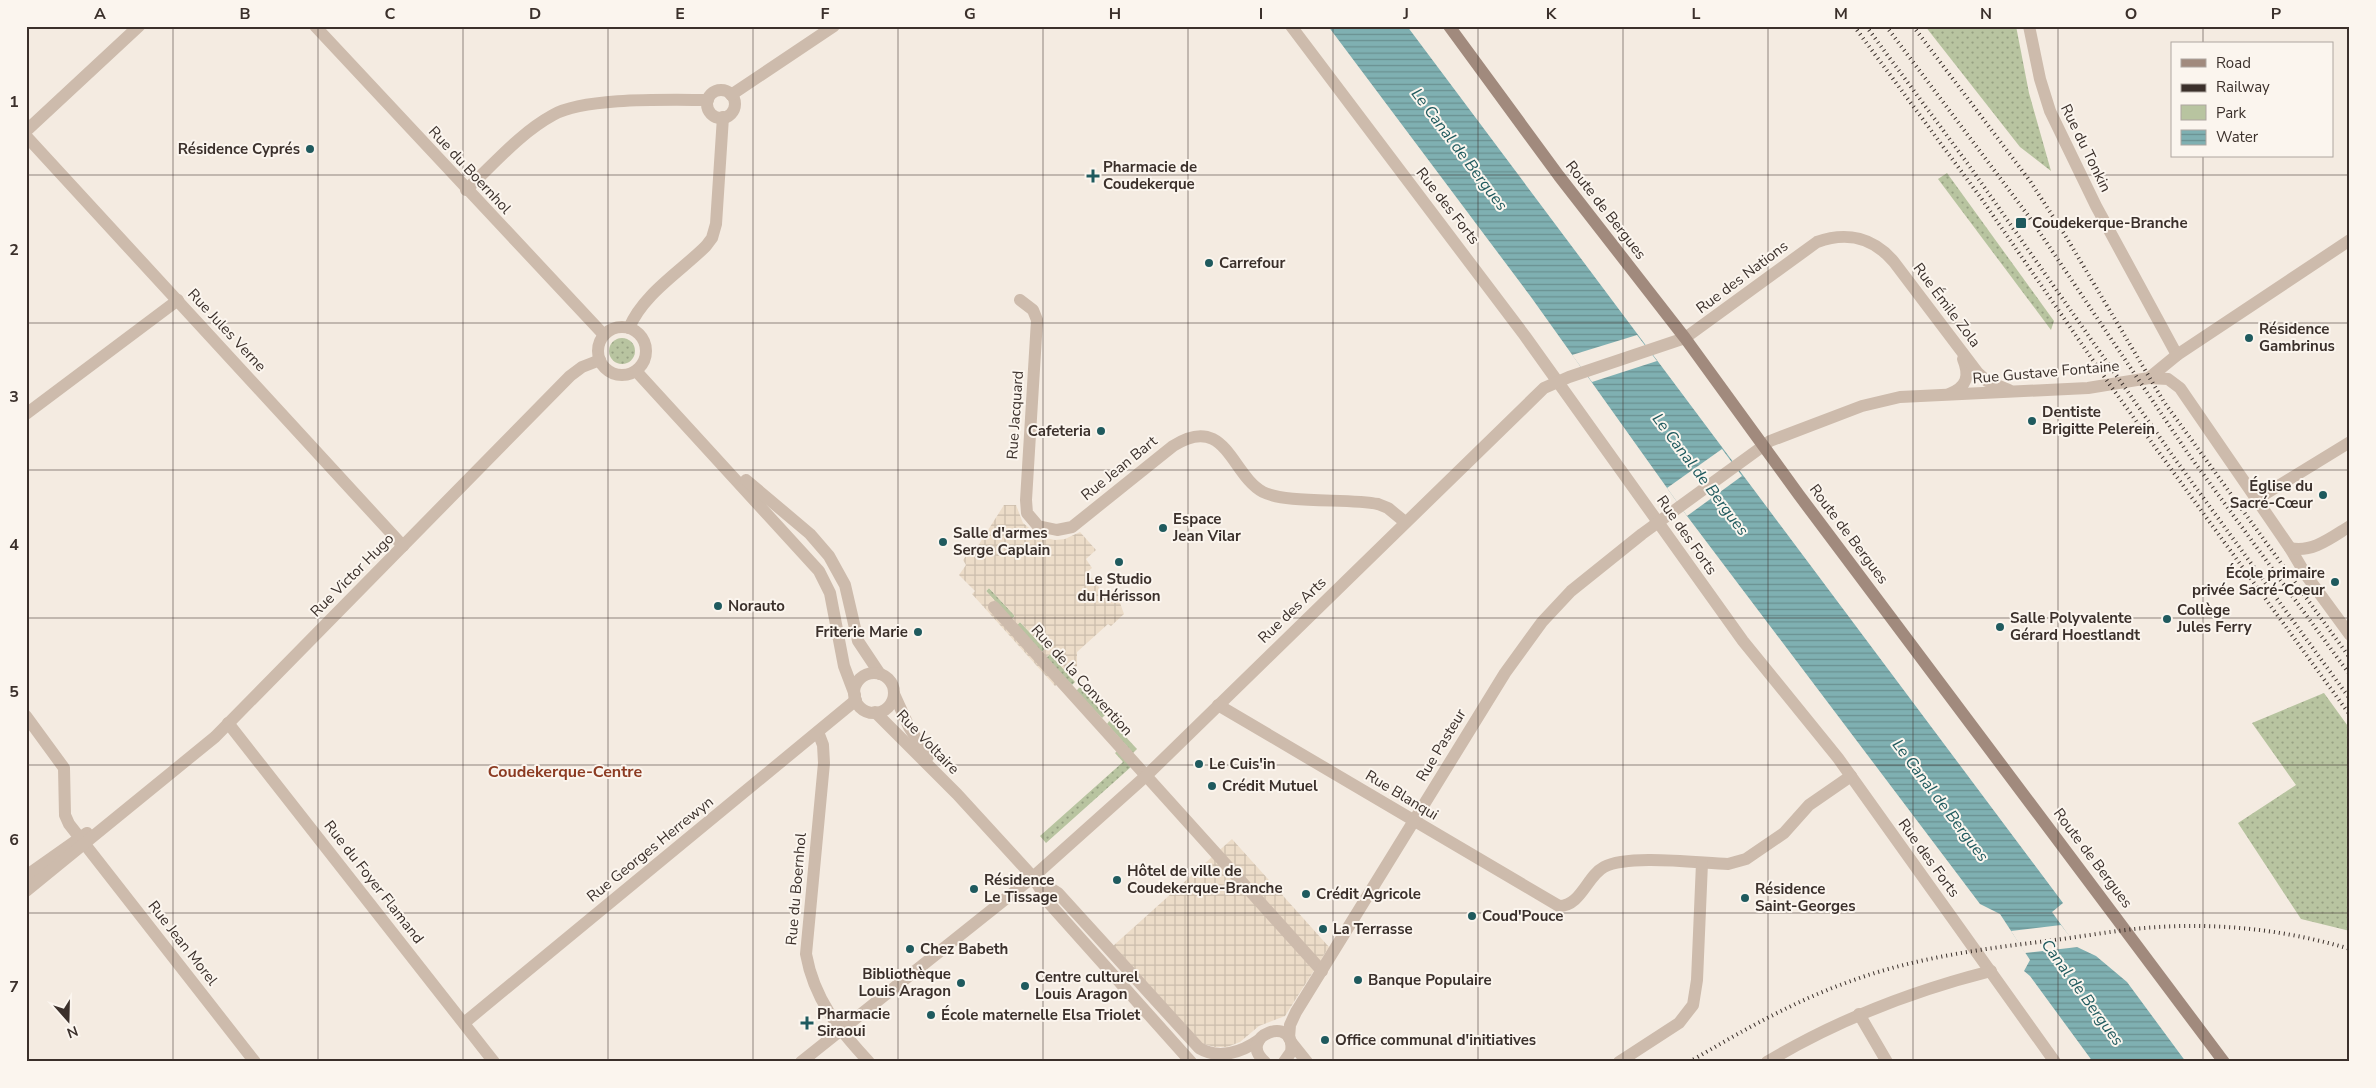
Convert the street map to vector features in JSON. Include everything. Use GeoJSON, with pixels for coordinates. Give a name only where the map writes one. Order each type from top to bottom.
{"type":"FeatureCollection","features":[{"type":"Feature","properties":{"kind":"main road","name":"Route de Bergues"},"geometry":{"type":"LineString","coordinates":[[1449,26],[1559,176],[1685,338],[2224,1062]]}},
{"type":"Feature","properties":{"kind":"street"},"geometry":{"type":"LineString","coordinates":[[26,131],[139,26]]}},
{"type":"Feature","properties":{"kind":"street","name":"Rue du Boernhol"},"geometry":{"type":"LineString","coordinates":[[315,26],[466,190],[604,335]]}},
{"type":"Feature","properties":{"kind":"street"},"geometry":{"type":"LineString","coordinates":[[731,95],[834,26]]}},
{"type":"Feature","properties":{"kind":"street","name":"Rue des Forts"},"geometry":{"type":"LineString","coordinates":[[1291,26],[1351,108],[1463,251],[1558,381],[1742,641],[1851,776],[2056,1062]]}},
{"type":"Feature","properties":{"kind":"street","name":"Rue du Tonkin"},"geometry":{"type":"LineString","coordinates":[[2029,26],[2040,79],[2050,111],[2099,212],[2174,357],[2170,370],[2177,385]]}},
{"type":"Feature","properties":{"kind":"street"},"geometry":{"type":"LineString","coordinates":[[719,90],[731,95],[734,102],[733,108],[728,115],[723,117],[711,113],[707,106],[712,93],[719,90]]}},
{"type":"Feature","properties":{"kind":"street"},"geometry":{"type":"LineString","coordinates":[[466,190],[531,130],[562,111],[599,104],[708,100]]}},
{"type":"Feature","properties":{"kind":"street"},"geometry":{"type":"LineString","coordinates":[[629,328],[634,315],[644,304],[706,246],[712,238],[716,218],[723,117]]}},
{"type":"Feature","properties":{"kind":"street","name":"Rue Jules Verne"},"geometry":{"type":"LineString","coordinates":[[26,136],[403,546]]}},
{"type":"Feature","properties":{"kind":"street","name":"Rue des Nations"},"geometry":{"type":"LineString","coordinates":[[1578,374],[1685,338],[1812,245],[1830,238],[1851,236]]}},
{"type":"Feature","properties":{"kind":"street","name":"Rue Émile Zola"},"geometry":{"type":"LineString","coordinates":[[1851,236],[1865,240],[1887,254],[1960,352],[1987,381],[2018,392]]}},
{"type":"Feature","properties":{"kind":"street","name":"Rue Gustave Fontaine"},"geometry":{"type":"LineString","coordinates":[[1674,511],[1763,445],[1798,429],[1881,400],[1900,397],[2088,388],[2149,378],[2174,357],[2350,240]]}},
{"type":"Feature","properties":{"kind":"street"},"geometry":{"type":"LineString","coordinates":[[26,414],[178,300]]}},
{"type":"Feature","properties":{"kind":"street","name":"Rue Jacquard"},"geometry":{"type":"LineString","coordinates":[[1020,300],[1033,310],[1037,320],[1026,505],[1031,521],[1047,529]]}},
{"type":"Feature","properties":{"kind":"street"},"geometry":{"type":"LineString","coordinates":[[615,328],[629,328],[640,335],[646,347],[644,360],[636,370],[627,374],[617,374],[608,371],[600,360],[598,348],[604,335],[615,328]]}},
{"type":"Feature","properties":{"kind":"street"},"geometry":{"type":"LineString","coordinates":[[1952,396],[1966,382],[1967,369],[1960,352]]}},
{"type":"Feature","properties":{"kind":"street","name":"Rue Victor Hugo"},"geometry":{"type":"LineString","coordinates":[[26,891],[82,842],[204,747],[570,376],[582,367],[600,360]]}},
{"type":"Feature","properties":{"kind":"street"},"geometry":{"type":"LineString","coordinates":[[636,370],[823,576],[830,593],[844,666],[855,698],[862,708],[875,712],[889,706],[894,694],[890,681],[880,674],[858,641],[845,585],[829,556],[804,528],[708,449]]}},
{"type":"Feature","properties":{"kind":"street","name":"Rue des Arts"},"geometry":{"type":"LineString","coordinates":[[801,1062],[1033,878],[1146,775],[1540,391],[1558,381],[1578,374]]}},
{"type":"Feature","properties":{"kind":"street"},"geometry":{"type":"LineString","coordinates":[[2149,378],[2168,380],[2177,385],[2257,499],[2306,575],[2350,635]]}},
{"type":"Feature","properties":{"kind":"street","name":"Rue Jean Bart"},"geometry":{"type":"LineString","coordinates":[[1047,529],[1062,530],[1075,524],[1179,442],[1196,437],[1212,439],[1224,448],[1265,493],[1284,497],[1378,504],[1388,508],[1405,522]]}},
{"type":"Feature","properties":{"kind":"street"},"geometry":{"type":"LineString","coordinates":[[2257,499],[2350,442]]}},
{"type":"Feature","properties":{"kind":"street","name":"Rue Pasteur"},"geometry":{"type":"LineString","coordinates":[[1284,1062],[1291,1054],[1291,1021],[1505,673],[1542,622],[1584,579],[1674,511]]}},
{"type":"Feature","properties":{"kind":"street"},"geometry":{"type":"LineString","coordinates":[[2290,548],[2302,550],[2315,546],[2350,526]]}},
{"type":"Feature","properties":{"kind":"street","name":"Rue de la Convention"},"geometry":{"type":"LineString","coordinates":[[994,607],[1322,971]]}},
{"type":"Feature","properties":{"kind":"street"},"geometry":{"type":"LineString","coordinates":[[855,698],[855,687],[861,678],[870,673],[880,674]]}},
{"type":"Feature","properties":{"kind":"street","name":"Rue Voltaire"},"geometry":{"type":"LineString","coordinates":[[894,694],[915,738],[957,794]]}},
{"type":"Feature","properties":{"kind":"street","name":"Rue Georges Herrewyn"},"geometry":{"type":"LineString","coordinates":[[464,1024],[818,732],[855,698]]}},
{"type":"Feature","properties":{"kind":"street","name":"Rue Blanqui"},"geometry":{"type":"LineString","coordinates":[[1218,705],[1551,902],[1561,906],[1571,902],[1595,874],[1612,863],[1634,860],[1702,863]]}},
{"type":"Feature","properties":{"kind":"street","name":"Rue Voltaire"},"geometry":{"type":"LineString","coordinates":[[875,712],[957,794],[1033,878]]}},
{"type":"Feature","properties":{"kind":"street","name":"Rue Jean Morel"},"geometry":{"type":"LineString","coordinates":[[26,716],[64,768],[65,815],[82,842],[255,1062]]}},
{"type":"Feature","properties":{"kind":"street","name":"Rue du Foyer Flamand"},"geometry":{"type":"LineString","coordinates":[[228,723],[494,1062]]}},
{"type":"Feature","properties":{"kind":"street","name":"Rue du Boernhol"},"geometry":{"type":"LineString","coordinates":[[818,732],[823,745],[824,763],[806,949],[810,973],[817,992],[841,1030],[869,1062]]}},
{"type":"Feature","properties":{"kind":"street"},"geometry":{"type":"LineString","coordinates":[[1619,1062],[1679,1022],[1693,1005],[1697,980],[1702,863],[1735,864],[1746,859],[1789,829],[1809,805],[1851,776]]}},
{"type":"Feature","properties":{"kind":"street","name":"Rue Victor Hugo"},"geometry":{"type":"LineString","coordinates":[[26,876],[82,842]]}},
{"type":"Feature","properties":{"kind":"street"},"geometry":{"type":"LineString","coordinates":[[1033,878],[1055,890],[1199,1048],[1210,1053],[1227,1054],[1250,1046],[1264,1034],[1273,1030],[1282,1032],[1307,1062]]}},
{"type":"Feature","properties":{"kind":"street"},"geometry":{"type":"LineString","coordinates":[[1033,878],[1048,902],[1187,1059]]}},
{"type":"Feature","properties":{"kind":"street"},"geometry":{"type":"LineString","coordinates":[[1767,1062],[1810,1037],[1859,1014],[1896,1000],[1991,971]]}},
{"type":"Feature","properties":{"kind":"street"},"geometry":{"type":"LineString","coordinates":[[1859,1014],[1887,1062]]}},
{"type":"Feature","properties":{"kind":"street"},"geometry":{"type":"LineString","coordinates":[[1259,1040],[1258,1052],[1265,1062]]}},
{"type":"Feature","properties":{"kind":"green space"},"geometry":{"type":"Polygon","coordinates":[[[1925,26],[2016,26],[2029,93],[2051,171],[2020,147],[1925,26]]]}},
{"type":"Feature","properties":{"kind":"green space"},"geometry":{"type":"Polygon","coordinates":[[[1947,173],[2054,321],[2051,330],[1938,179],[1947,173]]]}},
{"type":"Feature","properties":{"kind":"green space"},"geometry":{"type":"Polygon","coordinates":[[[622,338],[631,342],[635,351],[631,360],[622,364],[613,360],[609,351],[613,342],[622,338]]]}},
{"type":"Feature","properties":{"kind":"green space"},"geometry":{"type":"Polygon","coordinates":[[[989,588],[1015,616],[1011,619],[986,591],[989,588]]]}},
{"type":"Feature","properties":{"kind":"green space"},"geometry":{"type":"Polygon","coordinates":[[[1020,622],[1045,649],[1041,652],[1017,625],[1020,622]]]}},
{"type":"Feature","properties":{"kind":"green space"},"geometry":{"type":"Polygon","coordinates":[[[1050,654],[1075,682],[1072,685],[1046,658],[1050,654]]]}},
{"type":"Feature","properties":{"kind":"green space"},"geometry":{"type":"Polygon","coordinates":[[[1080,687],[1105,715],[1102,718],[1076,691],[1080,687]]]}},
{"type":"Feature","properties":{"kind":"green space"},"geometry":{"type":"Polygon","coordinates":[[[2324,693],[2350,729],[2350,931],[2301,919],[2238,823],[2296,785],[2252,723],[2324,693]]]}},
{"type":"Feature","properties":{"kind":"green space"},"geometry":{"type":"Polygon","coordinates":[[[1110,720],[1137,749],[1133,753],[1107,724],[1110,720]]]}},
{"type":"Feature","properties":{"kind":"green space"},"geometry":{"type":"Polygon","coordinates":[[[1118,750],[1132,766],[1046,843],[1040,836],[1123,762],[1115,753],[1118,750]]]}},
{"type":"Feature","properties":{"kind":"shaded area"},"geometry":{"type":"Polygon","coordinates":[[[1004,505],[1016,505],[1023,523],[1040,537],[1055,540],[1065,539],[1080,532],[1096,550],[1086,559],[1092,568],[1087,572],[1106,596],[1112,591],[1119,600],[1124,614],[1111,626],[1108,624],[1077,652],[1077,666],[1068,674],[1050,654],[1046,657],[1064,677],[1055,686],[972,594],[975,591],[959,575],[966,565],[963,560],[968,553],[974,552],[1004,505]],[[989,588],[986,591],[1012,619],[1015,616],[989,588]],[[1020,622],[1017,625],[1042,652],[1045,649],[1020,622]]]}},
{"type":"Feature","properties":{"kind":"shaded area"},"geometry":{"type":"Polygon","coordinates":[[[1232,839],[1329,947],[1285,1016],[1259,1026],[1240,1042],[1227,1047],[1215,1047],[1203,1044],[1113,946],[1232,839]]]}},
{"type":"Feature","properties":{"kind":"water"},"geometry":{"type":"Polygon","coordinates":[[[1328,26],[1407,26],[2063,903],[2052,912],[2077,947],[2096,956],[2127,982],[2186,1062],[2093,1062],[2030,976],[2024,971],[2030,960],[2000,914],[1980,904],[1687,516],[1531,297],[1328,26]]]}},
{"type":"Feature","properties":{"kind":"pier"},"geometry":{"type":"Polygon","coordinates":[[[1637,335],[1657,361],[1592,382],[1572,355],[1637,335]]]}},
{"type":"Feature","properties":{"kind":"pier"},"geometry":{"type":"Polygon","coordinates":[[[1722,449],[1742,476],[1687,516],[1667,488],[1722,449]]]}},
{"type":"Feature","properties":{"kind":"pier"},"geometry":{"type":"Polygon","coordinates":[[[2061,925],[2078,947],[2025,953],[2011,931],[2061,925]]]}},
{"type":"Feature","properties":{"kind":"railway"},"geometry":{"type":"LineString","coordinates":[[1854,26],[1981,198],[2110,385],[2350,715]]}},
{"type":"Feature","properties":{"kind":"railway"},"geometry":{"type":"LineString","coordinates":[[1866,26],[1968,164],[2175,459],[2350,699]]}},
{"type":"Feature","properties":{"kind":"railway"},"geometry":{"type":"LineString","coordinates":[[1886,26],[2030,218],[2187,452],[2350,675]]}},
{"type":"Feature","properties":{"kind":"railway"},"geometry":{"type":"LineString","coordinates":[[1913,26],[2030,181],[2065,235],[2164,402],[2350,658]]}},
{"type":"Feature","properties":{"kind":"railway"},"geometry":{"type":"LineString","coordinates":[[1689,1062],[1768,1017],[1830,989],[1899,966],[1973,951],[2132,929],[2170,926],[2222,927],[2274,932],[2299,936],[2350,949]]}},
{"type":"Feature","properties":{"kind":"place","name":"Résidence Cyprés"},"geometry":{"type":"Point","coordinates":[310,149]}},
{"type":"Feature","properties":{"kind":"place","name":"Pharmacie de Coudekerque"},"geometry":{"type":"Point","coordinates":[1093,176]}},
{"type":"Feature","properties":{"kind":"place","name":"Coudekerque-Branche"},"geometry":{"type":"Point","coordinates":[2021,223]}},
{"type":"Feature","properties":{"kind":"place","name":"Carrefour"},"geometry":{"type":"Point","coordinates":[1209,263]}},
{"type":"Feature","properties":{"kind":"place","name":"Résidence Gambrinus"},"geometry":{"type":"Point","coordinates":[2249,338]}},
{"type":"Feature","properties":{"kind":"place","name":"Dentiste Brigitte Pelerein"},"geometry":{"type":"Point","coordinates":[2032,421]}},
{"type":"Feature","properties":{"kind":"place","name":"Cafeteria"},"geometry":{"type":"Point","coordinates":[1101,431]}},
{"type":"Feature","properties":{"kind":"place","name":"Église du Sacré-Cœur"},"geometry":{"type":"Point","coordinates":[2323,495]}},
{"type":"Feature","properties":{"kind":"place","name":"Espace Jean Vilar"},"geometry":{"type":"Point","coordinates":[1163,528]}},
{"type":"Feature","properties":{"kind":"place","name":"Salle d'armes Serge Caplain"},"geometry":{"type":"Point","coordinates":[943,542]}},
{"type":"Feature","properties":{"kind":"place","name":"Le Studio du Hérisson"},"geometry":{"type":"Point","coordinates":[1119,562]}},
{"type":"Feature","properties":{"kind":"place","name":"École primaire privée Sacré-Coeur"},"geometry":{"type":"Point","coordinates":[2335,582]}},
{"type":"Feature","properties":{"kind":"place","name":"Norauto"},"geometry":{"type":"Point","coordinates":[718,606]}},
{"type":"Feature","properties":{"kind":"place","name":"Collège Jules Ferry"},"geometry":{"type":"Point","coordinates":[2167,619]}},
{"type":"Feature","properties":{"kind":"place","name":"Salle Polyvalente Gérard Hoestlandt"},"geometry":{"type":"Point","coordinates":[2000,627]}},
{"type":"Feature","properties":{"kind":"place","name":"Friterie Marie"},"geometry":{"type":"Point","coordinates":[918,632]}},
{"type":"Feature","properties":{"kind":"place","name":"Le Cuis'in"},"geometry":{"type":"Point","coordinates":[1199,764]}},
{"type":"Feature","properties":{"kind":"place","name":"Crédit Mutuel"},"geometry":{"type":"Point","coordinates":[1212,786]}},
{"type":"Feature","properties":{"kind":"place","name":"Hôtel de ville de Coudekerque-Branche"},"geometry":{"type":"Point","coordinates":[1117,880]}},
{"type":"Feature","properties":{"kind":"place","name":"Résidence Le Tissage"},"geometry":{"type":"Point","coordinates":[974,889]}},
{"type":"Feature","properties":{"kind":"place","name":"Crédit Agricole"},"geometry":{"type":"Point","coordinates":[1306,894]}},
{"type":"Feature","properties":{"kind":"place","name":"Résidence Saint-Georges"},"geometry":{"type":"Point","coordinates":[1745,898]}},
{"type":"Feature","properties":{"kind":"place","name":"Coud'Pouce"},"geometry":{"type":"Point","coordinates":[1472,916]}},
{"type":"Feature","properties":{"kind":"place","name":"La Terrasse"},"geometry":{"type":"Point","coordinates":[1323,929]}},
{"type":"Feature","properties":{"kind":"place","name":"Chez Babeth"},"geometry":{"type":"Point","coordinates":[910,949]}},
{"type":"Feature","properties":{"kind":"place","name":"Banque Populaire"},"geometry":{"type":"Point","coordinates":[1358,980]}},
{"type":"Feature","properties":{"kind":"place","name":"Bibliothèque Louis Aragon"},"geometry":{"type":"Point","coordinates":[961,983]}},
{"type":"Feature","properties":{"kind":"place","name":"Centre culturel Louis Aragon"},"geometry":{"type":"Point","coordinates":[1025,986]}},
{"type":"Feature","properties":{"kind":"place","name":"École maternelle Elsa Triolet"},"geometry":{"type":"Point","coordinates":[931,1015]}},
{"type":"Feature","properties":{"kind":"place","name":"Pharmacie Siraoui"},"geometry":{"type":"Point","coordinates":[807,1023]}},
{"type":"Feature","properties":{"kind":"place","name":"Office communal d'initiatives"},"geometry":{"type":"Point","coordinates":[1325,1040]}},
{"type":"Feature","properties":{"kind":"district","name":"Coudekerque-Centre"},"geometry":{"type":"Point","coordinates":[565,771]}},
{"type":"Feature","properties":{"kind":"water label","name":"Le Canal de Bergues"},"geometry":{"type":"Point","coordinates":[1460,149]}},
{"type":"Feature","properties":{"kind":"water label","name":"Le Canal de Bergues"},"geometry":{"type":"Point","coordinates":[1701,474]}},
{"type":"Feature","properties":{"kind":"water label","name":"Le Canal de Bergues"},"geometry":{"type":"Point","coordinates":[1941,800]}},
{"type":"Feature","properties":{"kind":"water label","name":"Canal de Bergues"},"geometry":{"type":"Point","coordinates":[2083,992]}}]}
